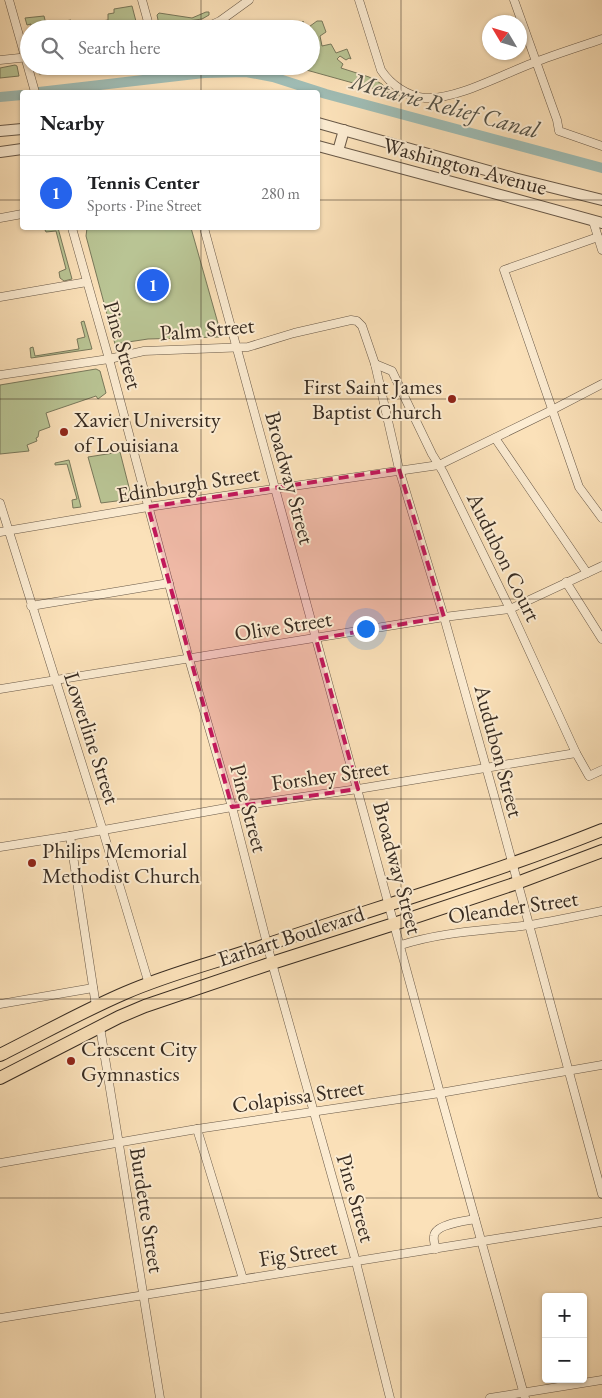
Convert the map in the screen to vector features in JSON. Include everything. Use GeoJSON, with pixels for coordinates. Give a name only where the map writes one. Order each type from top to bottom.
{"type":"FeatureCollection","features":[{"type":"Feature","properties":{"kind":"main road","name":"Earhart Boulevard"},"geometry":{"type":"LineString","coordinates":[[0,1055],[96,1006],[149,984],[311,928],[389,906],[512,864],[602,830]]}},
{"type":"Feature","properties":{"kind":"main road","name":"Earhart Boulevard"},"geometry":{"type":"LineString","coordinates":[[0,1078],[145,1006],[517,883],[602,851]]}},
{"type":"Feature","properties":{"kind":"street"},"geometry":{"type":"LineString","coordinates":[[9,0],[20,35]]}},
{"type":"Feature","properties":{"kind":"street"},"geometry":{"type":"LineString","coordinates":[[142,0],[148,20]]}},
{"type":"Feature","properties":{"kind":"street"},"geometry":{"type":"LineString","coordinates":[[220,20],[249,0]]}},
{"type":"Feature","properties":{"kind":"street"},"geometry":{"type":"LineString","coordinates":[[359,0],[386,78],[402,91],[423,98],[455,94],[536,61],[602,39]]}},
{"type":"Feature","properties":{"kind":"street"},"geometry":{"type":"LineString","coordinates":[[514,0],[557,120],[559,131],[602,146]]}},
{"type":"Feature","properties":{"kind":"street"},"geometry":{"type":"LineString","coordinates":[[0,60],[20,58]]}},
{"type":"Feature","properties":{"kind":"street"},"geometry":{"type":"LineString","coordinates":[[30,75],[34,90]]}},
{"type":"Feature","properties":{"kind":"street","name":"Washington Avenue"},"geometry":{"type":"LineString","coordinates":[[320,124],[514,178],[602,200]]}},
{"type":"Feature","properties":{"kind":"street"},"geometry":{"type":"LineString","coordinates":[[0,132],[20,129]]}},
{"type":"Feature","properties":{"kind":"street"},"geometry":{"type":"LineString","coordinates":[[338,151],[344,130]]}},
{"type":"Feature","properties":{"kind":"street","name":"Washington Avenue"},"geometry":{"type":"LineString","coordinates":[[320,146],[508,196],[598,222]]}},
{"type":"Feature","properties":{"kind":"street"},"geometry":{"type":"LineString","coordinates":[[0,152],[20,150]]}},
{"type":"Feature","properties":{"kind":"street"},"geometry":{"type":"LineString","coordinates":[[508,196],[514,178]]}},
{"type":"Feature","properties":{"kind":"street"},"geometry":{"type":"LineString","coordinates":[[0,218],[20,214]]}},
{"type":"Feature","properties":{"kind":"street"},"geometry":{"type":"LineString","coordinates":[[598,222],[598,237],[602,250]]}},
{"type":"Feature","properties":{"kind":"street","name":"Pine Street"},"geometry":{"type":"LineString","coordinates":[[73,230],[109,359],[188,659],[232,807],[272,963],[356,1262],[390,1398]]}},
{"type":"Feature","properties":{"kind":"street","name":"Broadway Street"},"geometry":{"type":"LineString","coordinates":[[205,230],[524,1395]]}},
{"type":"Feature","properties":{"kind":"street"},"geometry":{"type":"LineString","coordinates":[[598,237],[504,270],[579,487],[602,518]]}},
{"type":"Feature","properties":{"kind":"street"},"geometry":{"type":"LineString","coordinates":[[0,297],[87,282]]}},
{"type":"Feature","properties":{"kind":"street","name":"Palm Street"},"geometry":{"type":"LineString","coordinates":[[0,375],[109,359],[144,351],[248,347],[294,332],[351,320],[357,321]]}},
{"type":"Feature","properties":{"kind":"street","name":"Audubon Street"},"geometry":{"type":"LineString","coordinates":[[357,321],[362,326],[375,364],[399,470],[444,617],[530,924],[602,1194]]}},
{"type":"Feature","properties":{"kind":"street","name":"Audubon Court"},"geometry":{"type":"LineString","coordinates":[[375,364],[392,371],[510,609],[576,753],[589,776],[602,770]]}},
{"type":"Feature","properties":{"kind":"street","name":"Edinburgh Street"},"geometry":{"type":"LineString","coordinates":[[0,532],[148,507],[438,464],[495,438],[602,384]]}},
{"type":"Feature","properties":{"kind":"street"},"geometry":{"type":"LineString","coordinates":[[495,438],[586,573]]}},
{"type":"Feature","properties":{"kind":"street","name":"Lowerline Street"},"geometry":{"type":"LineString","coordinates":[[0,503],[149,984]]}},
{"type":"Feature","properties":{"kind":"street","name":"Olive Street"},"geometry":{"type":"LineString","coordinates":[[0,689],[444,617],[510,609],[602,566]]}},
{"type":"Feature","properties":{"kind":"street"},"geometry":{"type":"LineString","coordinates":[[31,606],[169,582]]}},
{"type":"Feature","properties":{"kind":"street"},"geometry":{"type":"LineString","coordinates":[[566,582],[602,639]]}},
{"type":"Feature","properties":{"kind":"street","name":"Forshey Street"},"geometry":{"type":"LineString","coordinates":[[0,847],[103,831],[232,807],[358,789],[576,753]]}},
{"type":"Feature","properties":{"kind":"street"},"geometry":{"type":"LineString","coordinates":[[70,836],[96,1006]]}},
{"type":"Feature","properties":{"kind":"street","name":"Oleander Street"},"geometry":{"type":"LineString","coordinates":[[401,945],[427,937],[450,933],[530,924],[602,911]]}},
{"type":"Feature","properties":{"kind":"street"},"geometry":{"type":"LineString","coordinates":[[0,1004],[94,988]]}},
{"type":"Feature","properties":{"kind":"street","name":"Burdette Street"},"geometry":{"type":"LineString","coordinates":[[100,1027],[160,1398]]}},
{"type":"Feature","properties":{"kind":"street","name":"Colapissa Street"},"geometry":{"type":"LineString","coordinates":[[0,1163],[197,1129],[440,1093],[602,1065]]}},
{"type":"Feature","properties":{"kind":"street"},"geometry":{"type":"LineString","coordinates":[[197,1129],[243,1279]]}},
{"type":"Feature","properties":{"kind":"street"},"geometry":{"type":"LineString","coordinates":[[436,1249],[434,1236],[436,1231],[444,1225],[475,1219]]}},
{"type":"Feature","properties":{"kind":"street","name":"Fig Street"},"geometry":{"type":"LineString","coordinates":[[0,1318],[602,1222]]}},
{"type":"Feature","properties":{"kind":"street"},"geometry":{"type":"LineString","coordinates":[[490,1398],[524,1395],[602,1380]]}},
{"type":"Feature","properties":{"kind":"highlighted area"},"geometry":{"type":"Polygon","coordinates":[[[399,469],[444,617],[316,639],[358,789],[232,807],[148,507],[399,469]]]}},
{"type":"Feature","properties":{"kind":"green space"},"geometry":{"type":"Polygon","coordinates":[[[132,6],[136,20],[108,20],[108,14],[114,13],[114,9],[132,6]]]}},
{"type":"Feature","properties":{"kind":"green space"},"geometry":{"type":"Polygon","coordinates":[[[209,12],[209,15],[202,19],[195,20],[158,20],[157,15],[159,13],[192,18],[209,12]]]}},
{"type":"Feature","properties":{"kind":"green space"},"geometry":{"type":"Polygon","coordinates":[[[44,16],[45,20],[26,20],[25,18],[44,16]]]}},
{"type":"Feature","properties":{"kind":"green space"},"geometry":{"type":"Polygon","coordinates":[[[320,21],[322,21],[326,32],[320,36],[320,21]]]}},
{"type":"Feature","properties":{"kind":"green space"},"geometry":{"type":"Polygon","coordinates":[[[320,36],[322,46],[331,44],[336,53],[347,49],[351,59],[346,60],[340,56],[337,59],[343,64],[341,68],[369,77],[382,84],[387,90],[407,96],[407,98],[320,74],[320,36]]]}},
{"type":"Feature","properties":{"kind":"green space"},"geometry":{"type":"Polygon","coordinates":[[[17,66],[19,76],[0,78],[0,68],[17,66]]]}},
{"type":"Feature","properties":{"kind":"green space"},"geometry":{"type":"Polygon","coordinates":[[[45,230],[59,230],[72,279],[64,281],[60,278],[59,272],[66,269],[56,231],[46,232],[45,230]]]}},
{"type":"Feature","properties":{"kind":"green space"},"geometry":{"type":"Polygon","coordinates":[[[87,230],[192,230],[221,334],[219,337],[148,339],[115,344],[86,236],[87,230]]]}},
{"type":"Feature","properties":{"kind":"green space"},"geometry":{"type":"Polygon","coordinates":[[[84,321],[92,349],[31,358],[30,348],[33,347],[35,356],[79,349],[77,339],[85,337],[81,322],[84,321]]]}},
{"type":"Feature","properties":{"kind":"green space"},"geometry":{"type":"Polygon","coordinates":[[[96,369],[100,371],[106,393],[98,399],[96,396],[46,413],[50,427],[39,431],[36,438],[37,441],[27,445],[29,451],[0,454],[0,385],[96,369]]]}},
{"type":"Feature","properties":{"kind":"green space"},"geometry":{"type":"Polygon","coordinates":[[[120,452],[132,499],[101,503],[88,457],[120,452]]]}},
{"type":"Feature","properties":{"kind":"green space"},"geometry":{"type":"Polygon","coordinates":[[[69,460],[81,507],[73,508],[72,500],[77,499],[67,464],[55,465],[55,463],[69,460]]]}},
{"type":"Feature","properties":{"kind":"waterway","name":"Metarie Relief Canal"},"geometry":{"type":"LineString","coordinates":[[56,90],[187,75]]}},
{"type":"Feature","properties":{"kind":"waterway","name":"Metarie Relief Canal"},"geometry":{"type":"LineString","coordinates":[[262,75],[314,90]]}},
{"type":"Feature","properties":{"kind":"waterway","name":"Metarie Relief Canal"},"geometry":{"type":"LineString","coordinates":[[320,92],[602,168]]}},
{"type":"Feature","properties":{"kind":"waterway","name":"Metarie Relief Canal"},"geometry":{"type":"LineString","coordinates":[[0,97],[20,95]]}},
{"type":"Feature","properties":{"kind":"place","name":"Tennis Center"},"geometry":{"type":"Point","coordinates":[153,285]}},
{"type":"Feature","properties":{"kind":"place","name":"First Saint James Baptist Church"},"geometry":{"type":"Point","coordinates":[452,399]}},
{"type":"Feature","properties":{"kind":"place","name":"Xavier University of Louisiana"},"geometry":{"type":"Point","coordinates":[64,432]}},
{"type":"Feature","properties":{"kind":"place","name":"Philips Memorial Methodist Church"},"geometry":{"type":"Point","coordinates":[32,863]}},
{"type":"Feature","properties":{"kind":"place","name":"Crescent City Gymnastics"},"geometry":{"type":"Point","coordinates":[71,1061]}}]}
